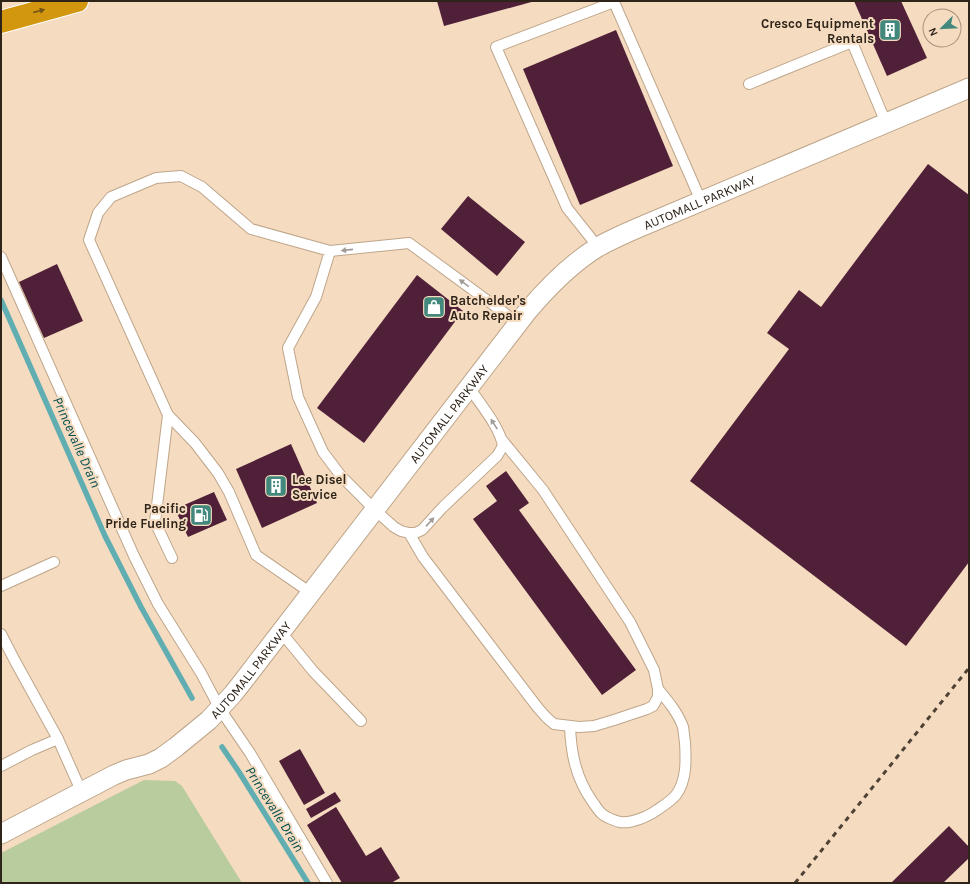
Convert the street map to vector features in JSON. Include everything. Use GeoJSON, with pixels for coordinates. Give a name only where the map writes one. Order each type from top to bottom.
{"type":"FeatureCollection","features":[{"type":"Feature","properties":{"kind":"highway"},"geometry":{"type":"LineString","coordinates":[[1,22],[77,1]]}},
{"type":"Feature","properties":{"kind":"street","name":"AUTOMALL PARKWAY"},"geometry":{"type":"LineString","coordinates":[[1,834],[114,775],[149,764],[161,758],[194,733],[220,709],[282,632],[518,323],[553,284],[575,264],[598,247],[640,227],[969,88]]}},
{"type":"Feature","properties":{"kind":"lane"},"geometry":{"type":"LineString","coordinates":[[598,247],[567,208],[496,47],[614,2],[701,201]]}},
{"type":"Feature","properties":{"kind":"lane"},"geometry":{"type":"LineString","coordinates":[[749,84],[852,42],[886,123]]}},
{"type":"Feature","properties":{"kind":"lane"},"geometry":{"type":"LineString","coordinates":[[311,593],[256,555],[229,492],[218,473],[196,443],[168,415],[89,240],[98,213],[111,197],[156,178],[181,176],[202,187],[251,229],[330,251],[409,243],[518,323]]}},
{"type":"Feature","properties":{"kind":"lane"},"geometry":{"type":"LineString","coordinates":[[330,251],[316,297],[288,348],[298,397],[323,452],[341,476],[375,510],[394,526],[401,531],[415,533],[422,530],[497,456],[503,446],[502,440]]}},
{"type":"Feature","properties":{"kind":"lane"},"geometry":{"type":"LineString","coordinates":[[1,257],[134,556],[158,604],[201,673],[220,709],[250,753],[327,883]]}},
{"type":"Feature","properties":{"kind":"lane"},"geometry":{"type":"LineString","coordinates":[[409,533],[423,557],[538,708],[554,724],[594,726],[653,706],[658,697],[654,670],[630,622],[543,490],[502,440],[496,427],[469,387]]}},
{"type":"Feature","properties":{"kind":"lane"},"geometry":{"type":"LineString","coordinates":[[168,415],[155,522],[172,558]]}},
{"type":"Feature","properties":{"kind":"lane"},"geometry":{"type":"LineString","coordinates":[[1,586],[54,562]]}},
{"type":"Feature","properties":{"kind":"lane"},"geometry":{"type":"LineString","coordinates":[[282,632],[313,671],[361,721]]}},
{"type":"Feature","properties":{"kind":"lane"},"geometry":{"type":"LineString","coordinates":[[1,634],[58,739],[82,793]]}},
{"type":"Feature","properties":{"kind":"lane"},"geometry":{"type":"LineString","coordinates":[[570,726],[570,742],[579,778],[602,814],[619,822],[627,822],[651,814],[676,796],[681,787],[686,769],[683,728],[675,710],[658,689]]}},
{"type":"Feature","properties":{"kind":"lane"},"geometry":{"type":"LineString","coordinates":[[1,766],[58,739]]}},
{"type":"Feature","properties":{"kind":"green space"},"geometry":{"type":"Polygon","coordinates":[[[144,780],[175,781],[182,786],[242,883],[1,883],[1,853],[144,780]]]}},
{"type":"Feature","properties":{"kind":"building"},"geometry":{"type":"Polygon","coordinates":[[[437,1],[535,1],[444,26],[437,1]]]}},
{"type":"Feature","properties":{"kind":"building","name":"Cresco Equipment Rentals"},"geometry":{"type":"Polygon","coordinates":[[[854,1],[901,1],[927,58],[887,76],[854,1]]]}},
{"type":"Feature","properties":{"kind":"building"},"geometry":{"type":"Polygon","coordinates":[[[616,30],[673,166],[580,205],[523,69],[616,30]]]}},
{"type":"Feature","properties":{"kind":"building"},"geometry":{"type":"Polygon","coordinates":[[[928,164],[969,195],[969,562],[906,646],[690,481],[789,349],[767,333],[799,290],[821,307],[928,164]]]}},
{"type":"Feature","properties":{"kind":"building"},"geometry":{"type":"Polygon","coordinates":[[[468,196],[525,242],[497,276],[441,229],[468,196]]]}},
{"type":"Feature","properties":{"kind":"building"},"geometry":{"type":"Polygon","coordinates":[[[57,264],[83,321],[44,338],[19,282],[57,264]]]}},
{"type":"Feature","properties":{"kind":"building"},"geometry":{"type":"Polygon","coordinates":[[[417,275],[463,311],[364,443],[317,408],[417,275]]]}},
{"type":"Feature","properties":{"kind":"building","name":"Lee Disel Service"},"geometry":{"type":"Polygon","coordinates":[[[291,444],[317,503],[262,528],[236,469],[291,444]]]}},
{"type":"Feature","properties":{"kind":"building"},"geometry":{"type":"Polygon","coordinates":[[[506,471],[529,503],[519,510],[636,670],[602,695],[473,519],[497,501],[486,486],[506,471]]]}},
{"type":"Feature","properties":{"kind":"building","name":"Pacific Pride Fueling"},"geometry":{"type":"Polygon","coordinates":[[[214,492],[227,520],[188,537],[175,509],[214,492]]]}},
{"type":"Feature","properties":{"kind":"building"},"geometry":{"type":"Polygon","coordinates":[[[300,749],[325,793],[304,805],[279,761],[300,749]]]}},
{"type":"Feature","properties":{"kind":"building"},"geometry":{"type":"Polygon","coordinates":[[[335,792],[341,801],[311,818],[306,809],[335,792]]]}},
{"type":"Feature","properties":{"kind":"building"},"geometry":{"type":"Polygon","coordinates":[[[336,807],[366,856],[381,847],[400,878],[391,883],[342,883],[307,825],[336,807]]]}},
{"type":"Feature","properties":{"kind":"building"},"geometry":{"type":"Polygon","coordinates":[[[949,826],[969,847],[969,858],[943,883],[891,883],[949,826]]]}},
{"type":"Feature","properties":{"kind":"waterway","name":"Princevalle Drain"},"geometry":{"type":"LineString","coordinates":[[1,300],[105,536],[141,607],[192,698]]}},
{"type":"Feature","properties":{"kind":"waterway","name":"Princevalle Drain"},"geometry":{"type":"LineString","coordinates":[[222,747],[308,883]]}},
{"type":"Feature","properties":{"kind":"railway"},"geometry":{"type":"LineString","coordinates":[[795,883],[969,668]]}},
{"type":"Feature","properties":{"kind":"place","name":"Cresco Equipment Rentals"},"geometry":{"type":"Point","coordinates":[890,30]}},
{"type":"Feature","properties":{"kind":"place","name":"Batchelder's Auto Repair"},"geometry":{"type":"Point","coordinates":[434,307]}},
{"type":"Feature","properties":{"kind":"place","name":"Lee Disel Service"},"geometry":{"type":"Point","coordinates":[276,486]}},
{"type":"Feature","properties":{"kind":"place","name":"Pacific Pride Fueling"},"geometry":{"type":"Point","coordinates":[201,515]}}]}
